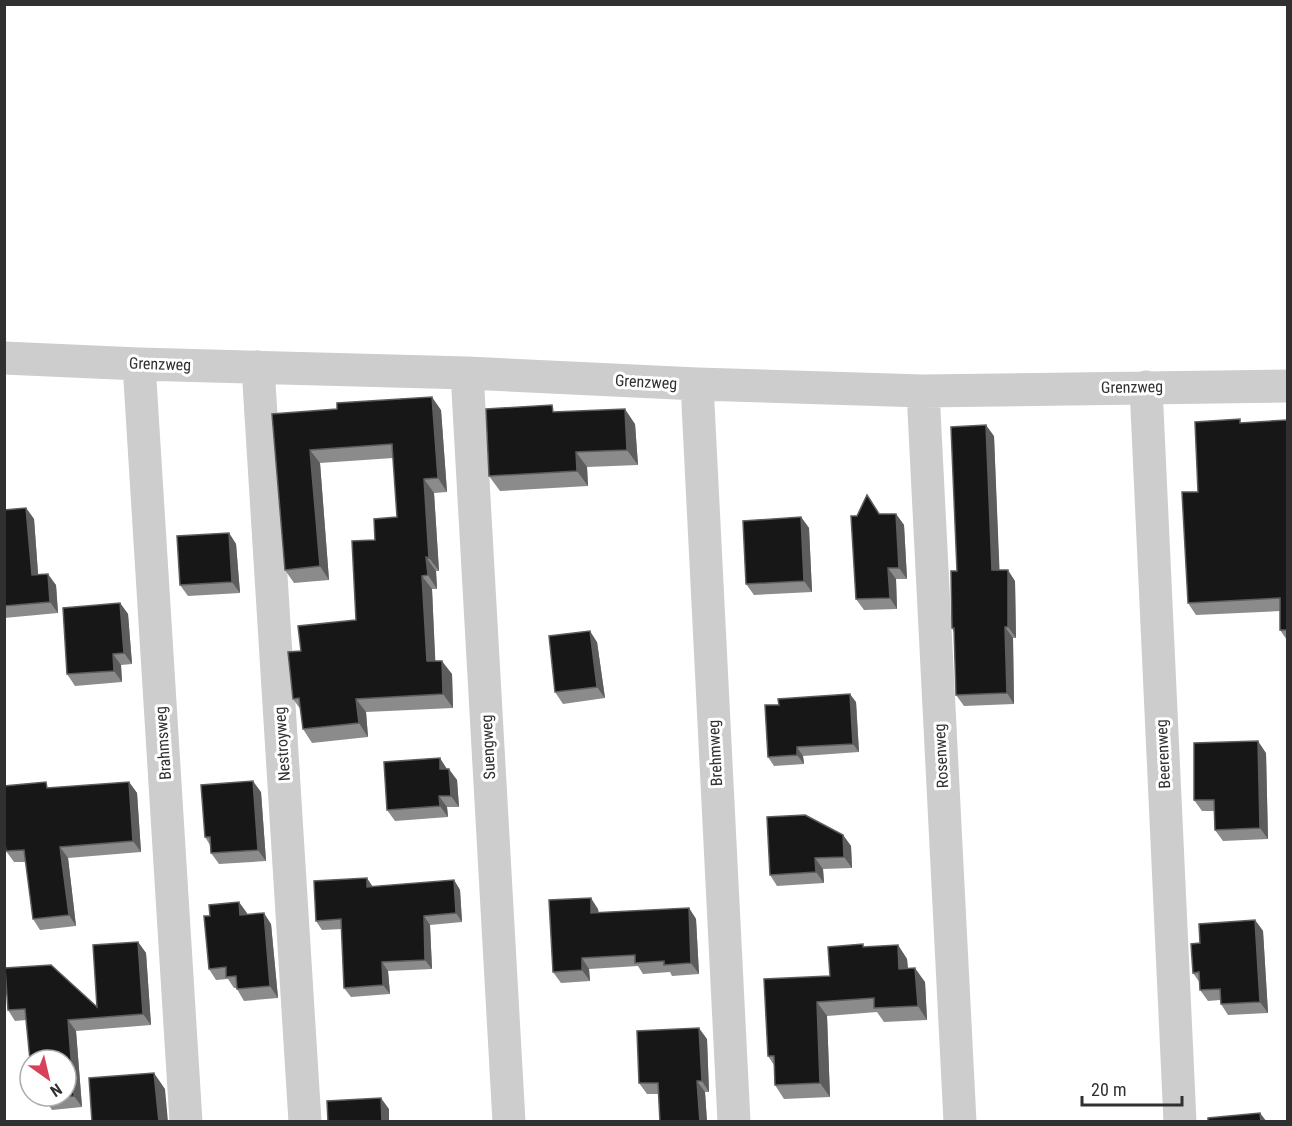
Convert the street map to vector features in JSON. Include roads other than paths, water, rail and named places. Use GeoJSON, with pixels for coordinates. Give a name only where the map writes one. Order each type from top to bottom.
{"type":"FeatureCollection","features":[{"type":"Feature","properties":{"kind":"street","name":"Grenzweg"},"geometry":{"type":"LineString","coordinates":[[4,358],[923,391],[1287,386]]}},
{"type":"Feature","properties":{"kind":"street","name":"Brahmsweg"},"geometry":{"type":"LineString","coordinates":[[139,364],[186,1122]]}},
{"type":"Feature","properties":{"kind":"street","name":"Nestroyweg"},"geometry":{"type":"LineString","coordinates":[[258,367],[305,1122]]}},
{"type":"Feature","properties":{"kind":"street","name":"Suengweg"},"geometry":{"type":"LineString","coordinates":[[467,373],[509,1122]]}},
{"type":"Feature","properties":{"kind":"street","name":"Brehmweg"},"geometry":{"type":"LineString","coordinates":[[697,384],[734,1122]]}},
{"type":"Feature","properties":{"kind":"street","name":"Beerenweg"},"geometry":{"type":"LineString","coordinates":[[1146,387],[1180,1122]]}},
{"type":"Feature","properties":{"kind":"street","name":"Rosenweg"},"geometry":{"type":"LineString","coordinates":[[923,391],[960,1122]]}}]}
